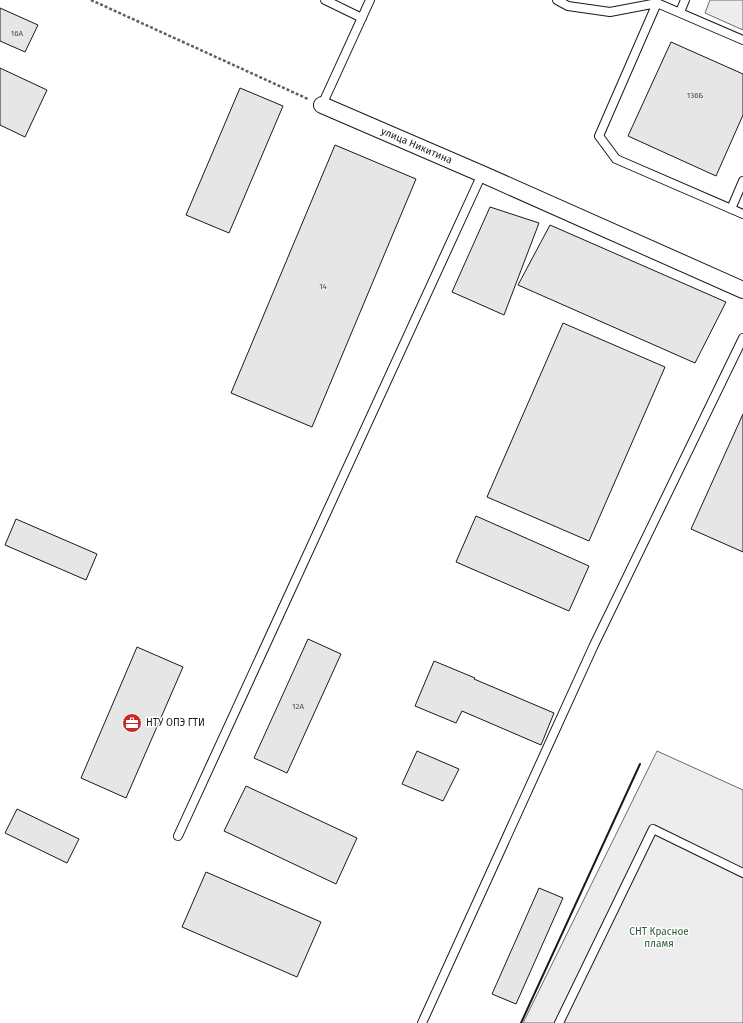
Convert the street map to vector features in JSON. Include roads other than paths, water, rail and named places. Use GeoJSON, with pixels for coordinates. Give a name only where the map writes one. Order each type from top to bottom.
{"type":"FeatureCollection","features":[{"type":"Feature","properties":{"kind":"street","name":"улица Никитина"},"geometry":{"type":"LineString","coordinates":[[322,105],[743,290]]}},
{"type":"Feature","properties":{"kind":"lane"},"geometry":{"type":"LineString","coordinates":[[325,0],[362,18]]}},
{"type":"Feature","properties":{"kind":"lane"},"geometry":{"type":"LineString","coordinates":[[322,105],[370,0]]}},
{"type":"Feature","properties":{"kind":"lane"},"geometry":{"type":"LineString","coordinates":[[557,0],[568,6],[610,12],[657,3],[743,40]]}},
{"type":"Feature","properties":{"kind":"lane"},"geometry":{"type":"LineString","coordinates":[[680,12],[685,0]]}},
{"type":"Feature","properties":{"kind":"lane"},"geometry":{"type":"LineString","coordinates":[[657,3],[599,136],[616,159],[743,214]]}},
{"type":"Feature","properties":{"kind":"lane"},"geometry":{"type":"LineString","coordinates":[[178,836],[482,174]]}},
{"type":"Feature","properties":{"kind":"lane"},"geometry":{"type":"LineString","coordinates":[[731,209],[743,182]]}},
{"type":"Feature","properties":{"kind":"lane"},"geometry":{"type":"LineString","coordinates":[[422,1023],[594,645],[743,338]]}},
{"type":"Feature","properties":{"kind":"lane"},"geometry":{"type":"LineString","coordinates":[[559,1023],[653,829],[743,873]]}},
{"type":"Feature","properties":{"kind":"place","name":"НТУ ОПЭ ГТИ"},"geometry":{"type":"Point","coordinates":[132,723]}},
{"type":"Feature","properties":{"kind":"park label","name":"СНТ Красное пламя"},"geometry":{"type":"Point","coordinates":[659,938]}}]}
